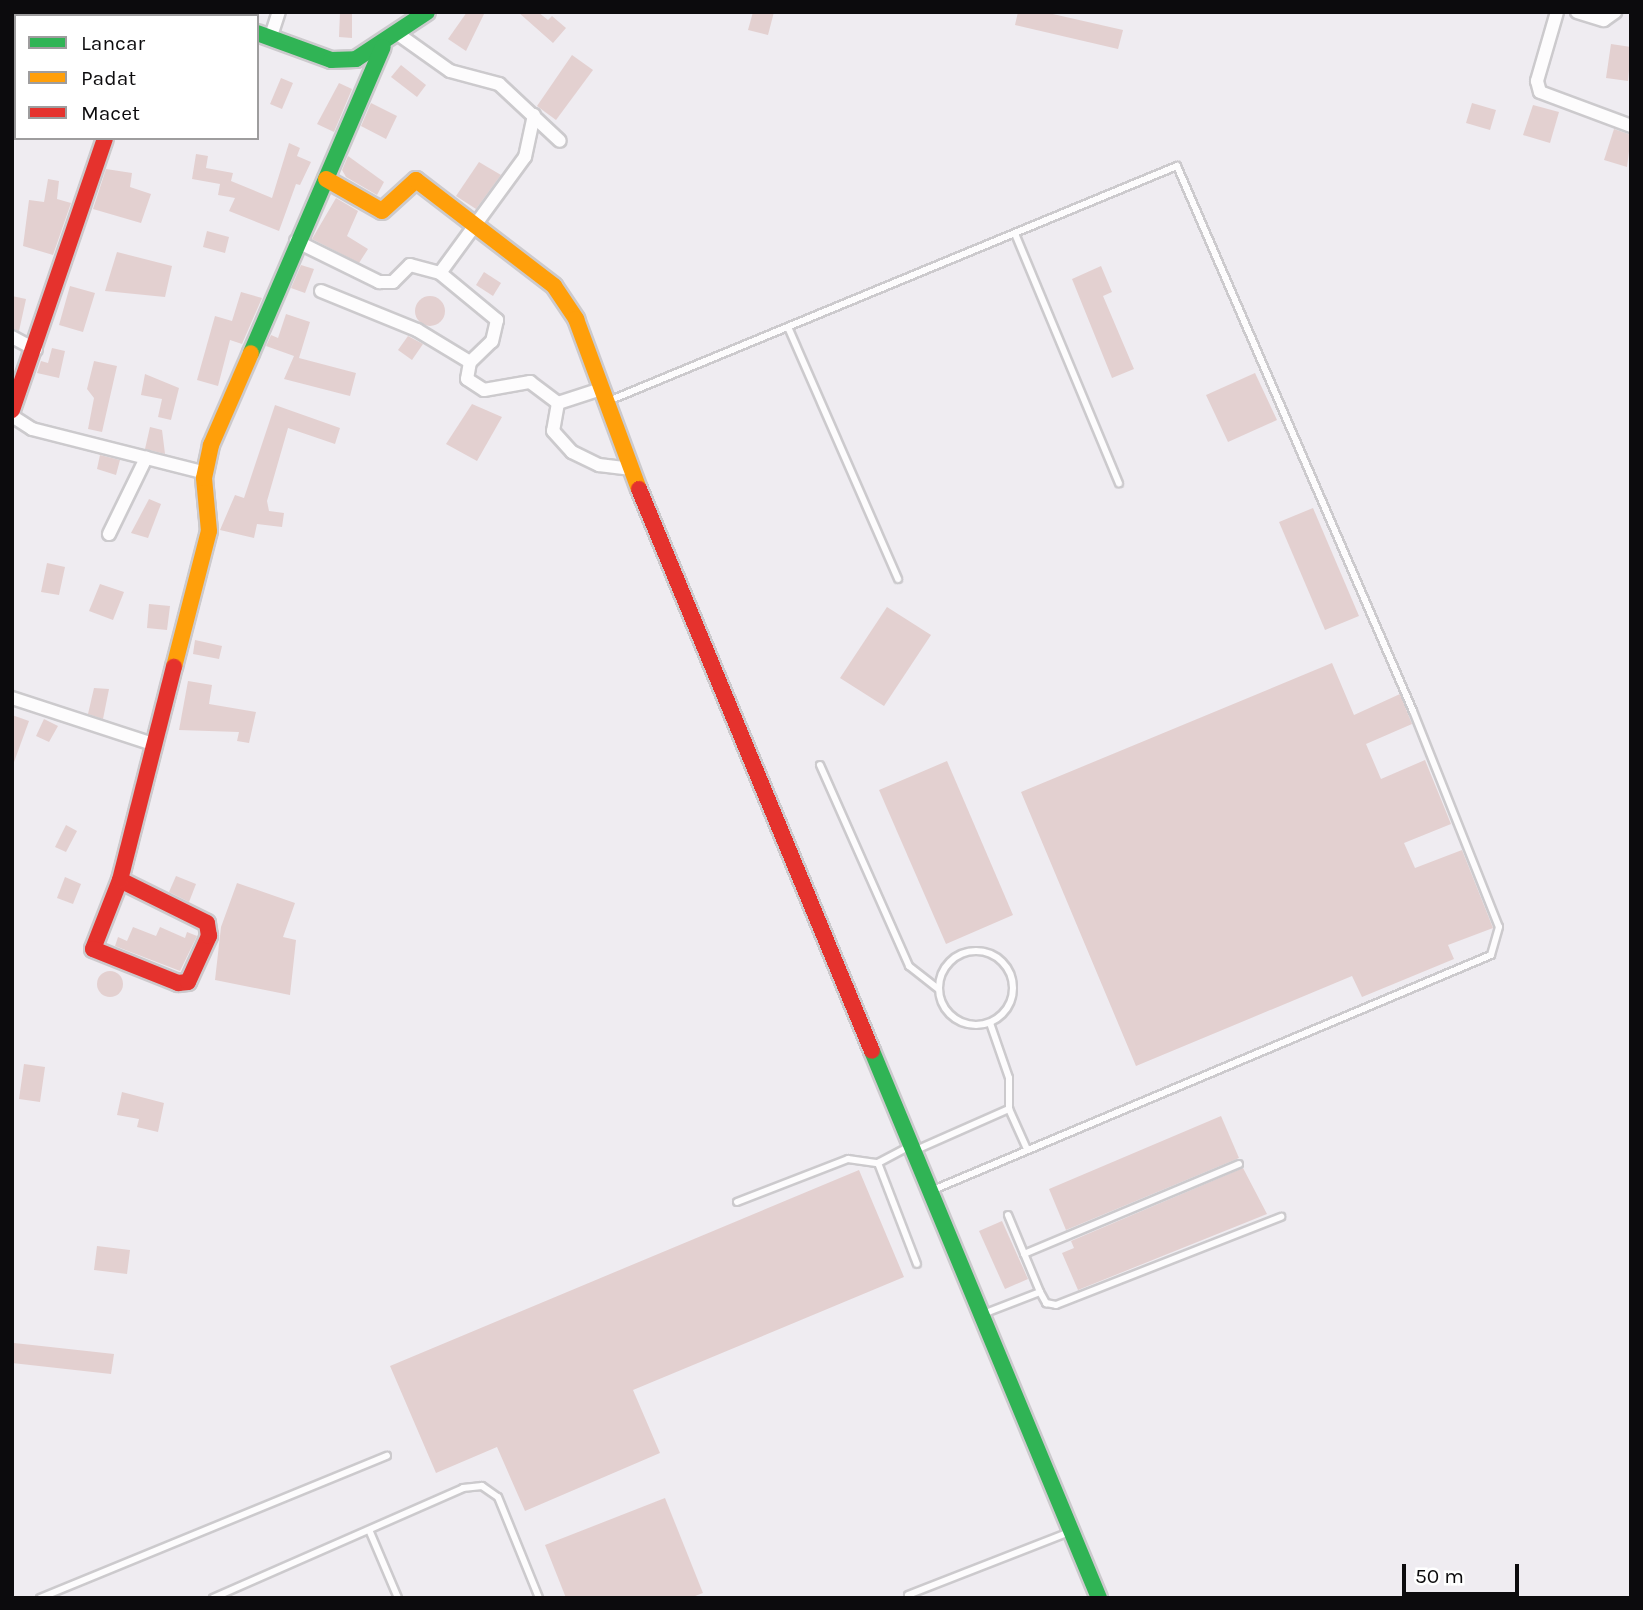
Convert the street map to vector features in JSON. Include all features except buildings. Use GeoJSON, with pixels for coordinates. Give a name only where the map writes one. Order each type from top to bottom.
{"type":"FeatureCollection","features":[{"type":"Feature","properties":{"kind":"street"},"geometry":{"type":"LineString","coordinates":[[279,12],[264,35],[331,60],[356,59],[383,47],[427,12]]}},
{"type":"Feature","properties":{"kind":"street"},"geometry":{"type":"LineString","coordinates":[[1557,12],[1537,81],[1540,92],[1631,126]]}},
{"type":"Feature","properties":{"kind":"street"},"geometry":{"type":"LineString","coordinates":[[1577,12],[1604,20],[1615,12]]}},
{"type":"Feature","properties":{"kind":"street"},"geometry":{"type":"LineString","coordinates":[[398,34],[450,71],[499,84],[560,141]]}},
{"type":"Feature","properties":{"kind":"street"},"geometry":{"type":"LineString","coordinates":[[120,880],[207,923],[209,936],[188,982],[178,983],[93,949],[120,880],[156,745],[177,643],[209,531],[206,473],[233,387],[383,47]]}},
{"type":"Feature","properties":{"kind":"street"},"geometry":{"type":"LineString","coordinates":[[440,273],[479,225],[526,158],[534,115]]}},
{"type":"Feature","properties":{"kind":"street"},"geometry":{"type":"LineString","coordinates":[[12,410],[36,350],[104,140]]}},
{"type":"Feature","properties":{"kind":"street"},"geometry":{"type":"LineString","coordinates":[[326,179],[382,211],[416,180],[479,225],[554,286],[576,319],[602,396],[1099,1598]]}},
{"type":"Feature","properties":{"kind":"street"},"geometry":{"type":"LineString","coordinates":[[296,241],[379,282],[393,282],[410,265],[440,273],[497,320],[492,341],[470,362],[466,373],[474,386],[497,391],[530,382],[558,403],[602,396]]}},
{"type":"Feature","properties":{"kind":"street"},"geometry":{"type":"LineString","coordinates":[[321,290],[396,320],[470,362]]}},
{"type":"Feature","properties":{"kind":"street"},"geometry":{"type":"LineString","coordinates":[[12,337],[36,350]]}},
{"type":"Feature","properties":{"kind":"street"},"geometry":{"type":"LineString","coordinates":[[558,403],[553,430],[572,452],[599,465],[632,469]]}},
{"type":"Feature","properties":{"kind":"street"},"geometry":{"type":"LineString","coordinates":[[12,416],[32,429],[206,473]]}},
{"type":"Feature","properties":{"kind":"street"},"geometry":{"type":"LineString","coordinates":[[108,534],[146,458]]}},
{"type":"Feature","properties":{"kind":"street"},"geometry":{"type":"LineString","coordinates":[[12,698],[156,745]]}},
{"type":"Feature","properties":{"kind":"lane"},"geometry":{"type":"LineString","coordinates":[[602,396],[788,327],[1016,236],[1171,167],[1181,170],[1413,711],[1499,939],[1491,955],[931,1191]]}},
{"type":"Feature","properties":{"kind":"lane"},"geometry":{"type":"LineString","coordinates":[[1016,236],[1119,483]]}},
{"type":"Feature","properties":{"kind":"lane"},"geometry":{"type":"LineString","coordinates":[[788,327],[898,579]]}},
{"type":"Feature","properties":{"kind":"lane"},"geometry":{"type":"LineString","coordinates":[[820,765],[909,966],[938,989],[943,1006],[955,1019],[972,1025],[990,1023],[1004,1012],[1012,996],[1012,978],[1003,963],[970,951],[953,958],[938,989]]}},
{"type":"Feature","properties":{"kind":"lane"},"geometry":{"type":"LineString","coordinates":[[990,1023],[1009,1079],[1009,1109],[1027,1149]]}},
{"type":"Feature","properties":{"kind":"lane"},"geometry":{"type":"LineString","coordinates":[[737,1202],[848,1159],[878,1163],[1009,1109]]}},
{"type":"Feature","properties":{"kind":"lane"},"geometry":{"type":"LineString","coordinates":[[878,1163],[917,1264]]}},
{"type":"Feature","properties":{"kind":"lane"},"geometry":{"type":"LineString","coordinates":[[1024,1254],[1239,1164]]}},
{"type":"Feature","properties":{"kind":"lane"},"geometry":{"type":"LineString","coordinates":[[1008,1215],[1040,1292],[1046,1303],[1056,1305],[1281,1217]]}},
{"type":"Feature","properties":{"kind":"lane"},"geometry":{"type":"LineString","coordinates":[[981,1315],[1040,1292]]}},
{"type":"Feature","properties":{"kind":"lane"},"geometry":{"type":"LineString","coordinates":[[40,1598],[387,1455]]}},
{"type":"Feature","properties":{"kind":"lane"},"geometry":{"type":"LineString","coordinates":[[213,1598],[370,1532],[463,1488],[482,1486],[498,1497],[539,1598]]}},
{"type":"Feature","properties":{"kind":"lane"},"geometry":{"type":"LineString","coordinates":[[370,1532],[398,1598]]}},
{"type":"Feature","properties":{"kind":"lane"},"geometry":{"type":"LineString","coordinates":[[908,1595],[1072,1532]]}},
{"type":"Feature","properties":{"kind":"traffic: fast"},"geometry":{"type":"LineString","coordinates":[[259,34],[331,60],[356,59],[427,12]]}},
{"type":"Feature","properties":{"kind":"traffic: fast"},"geometry":{"type":"LineString","coordinates":[[251,353],[383,47]]}},
{"type":"Feature","properties":{"kind":"traffic: fast"},"geometry":{"type":"LineString","coordinates":[[872,1051],[1099,1598]]}},
{"type":"Feature","properties":{"kind":"traffic: slow"},"geometry":{"type":"LineString","coordinates":[[326,179],[382,211],[416,180],[554,286],[576,319],[639,489]]}},
{"type":"Feature","properties":{"kind":"traffic: slow"},"geometry":{"type":"LineString","coordinates":[[174,667],[209,531],[204,478],[211,445],[251,353]]}},
{"type":"Feature","properties":{"kind":"traffic: jam"},"geometry":{"type":"LineString","coordinates":[[12,13],[20,14]]}},
{"type":"Feature","properties":{"kind":"traffic: jam"},"geometry":{"type":"LineString","coordinates":[[12,410],[104,140]]}},
{"type":"Feature","properties":{"kind":"traffic: jam"},"geometry":{"type":"LineString","coordinates":[[639,489],[872,1051]]}},
{"type":"Feature","properties":{"kind":"traffic: jam"},"geometry":{"type":"LineString","coordinates":[[120,880],[93,949],[178,983],[188,982],[209,936],[207,923],[120,880],[174,667]]}}]}
